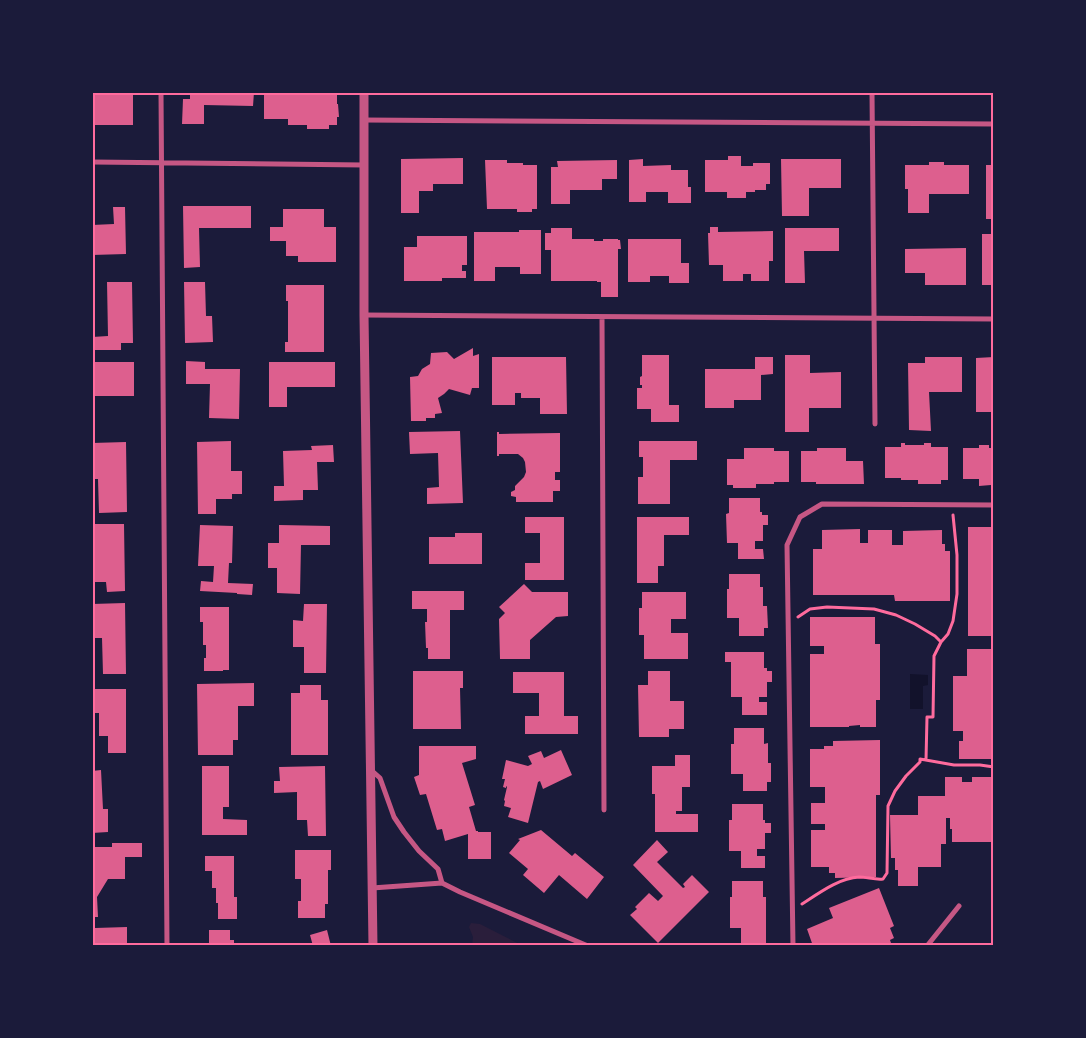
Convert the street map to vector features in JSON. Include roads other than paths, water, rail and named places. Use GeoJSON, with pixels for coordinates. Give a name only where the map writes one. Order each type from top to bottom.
{"type":"FeatureCollection","features":[{"type":"Feature","properties":{"kind":"street"},"geometry":{"type":"LineString","coordinates":[[161,92],[167,946]]}},
{"type":"Feature","properties":{"kind":"street"},"geometry":{"type":"LineString","coordinates":[[364,92],[364,316],[373,946]]}},
{"type":"Feature","properties":{"kind":"street"},"geometry":{"type":"LineString","coordinates":[[872,92],[875,424]]}},
{"type":"Feature","properties":{"kind":"street"},"geometry":{"type":"LineString","coordinates":[[364,120],[994,124]]}},
{"type":"Feature","properties":{"kind":"street"},"geometry":{"type":"LineString","coordinates":[[92,162],[364,165]]}},
{"type":"Feature","properties":{"kind":"street"},"geometry":{"type":"LineString","coordinates":[[364,316],[994,319]]}},
{"type":"Feature","properties":{"kind":"street"},"geometry":{"type":"LineString","coordinates":[[602,317],[604,810]]}},
{"type":"Feature","properties":{"kind":"street"},"geometry":{"type":"LineString","coordinates":[[793,946],[787,545],[800,517],[822,504],[994,505]]}},
{"type":"Feature","properties":{"kind":"street"},"geometry":{"type":"LineString","coordinates":[[371,770],[380,778],[394,817],[419,851],[438,869],[442,883]]}},
{"type":"Feature","properties":{"kind":"street"},"geometry":{"type":"LineString","coordinates":[[372,888],[442,883],[588,946]]}},
{"type":"Feature","properties":{"kind":"street"},"geometry":{"type":"LineString","coordinates":[[928,946],[959,906]]}}]}
